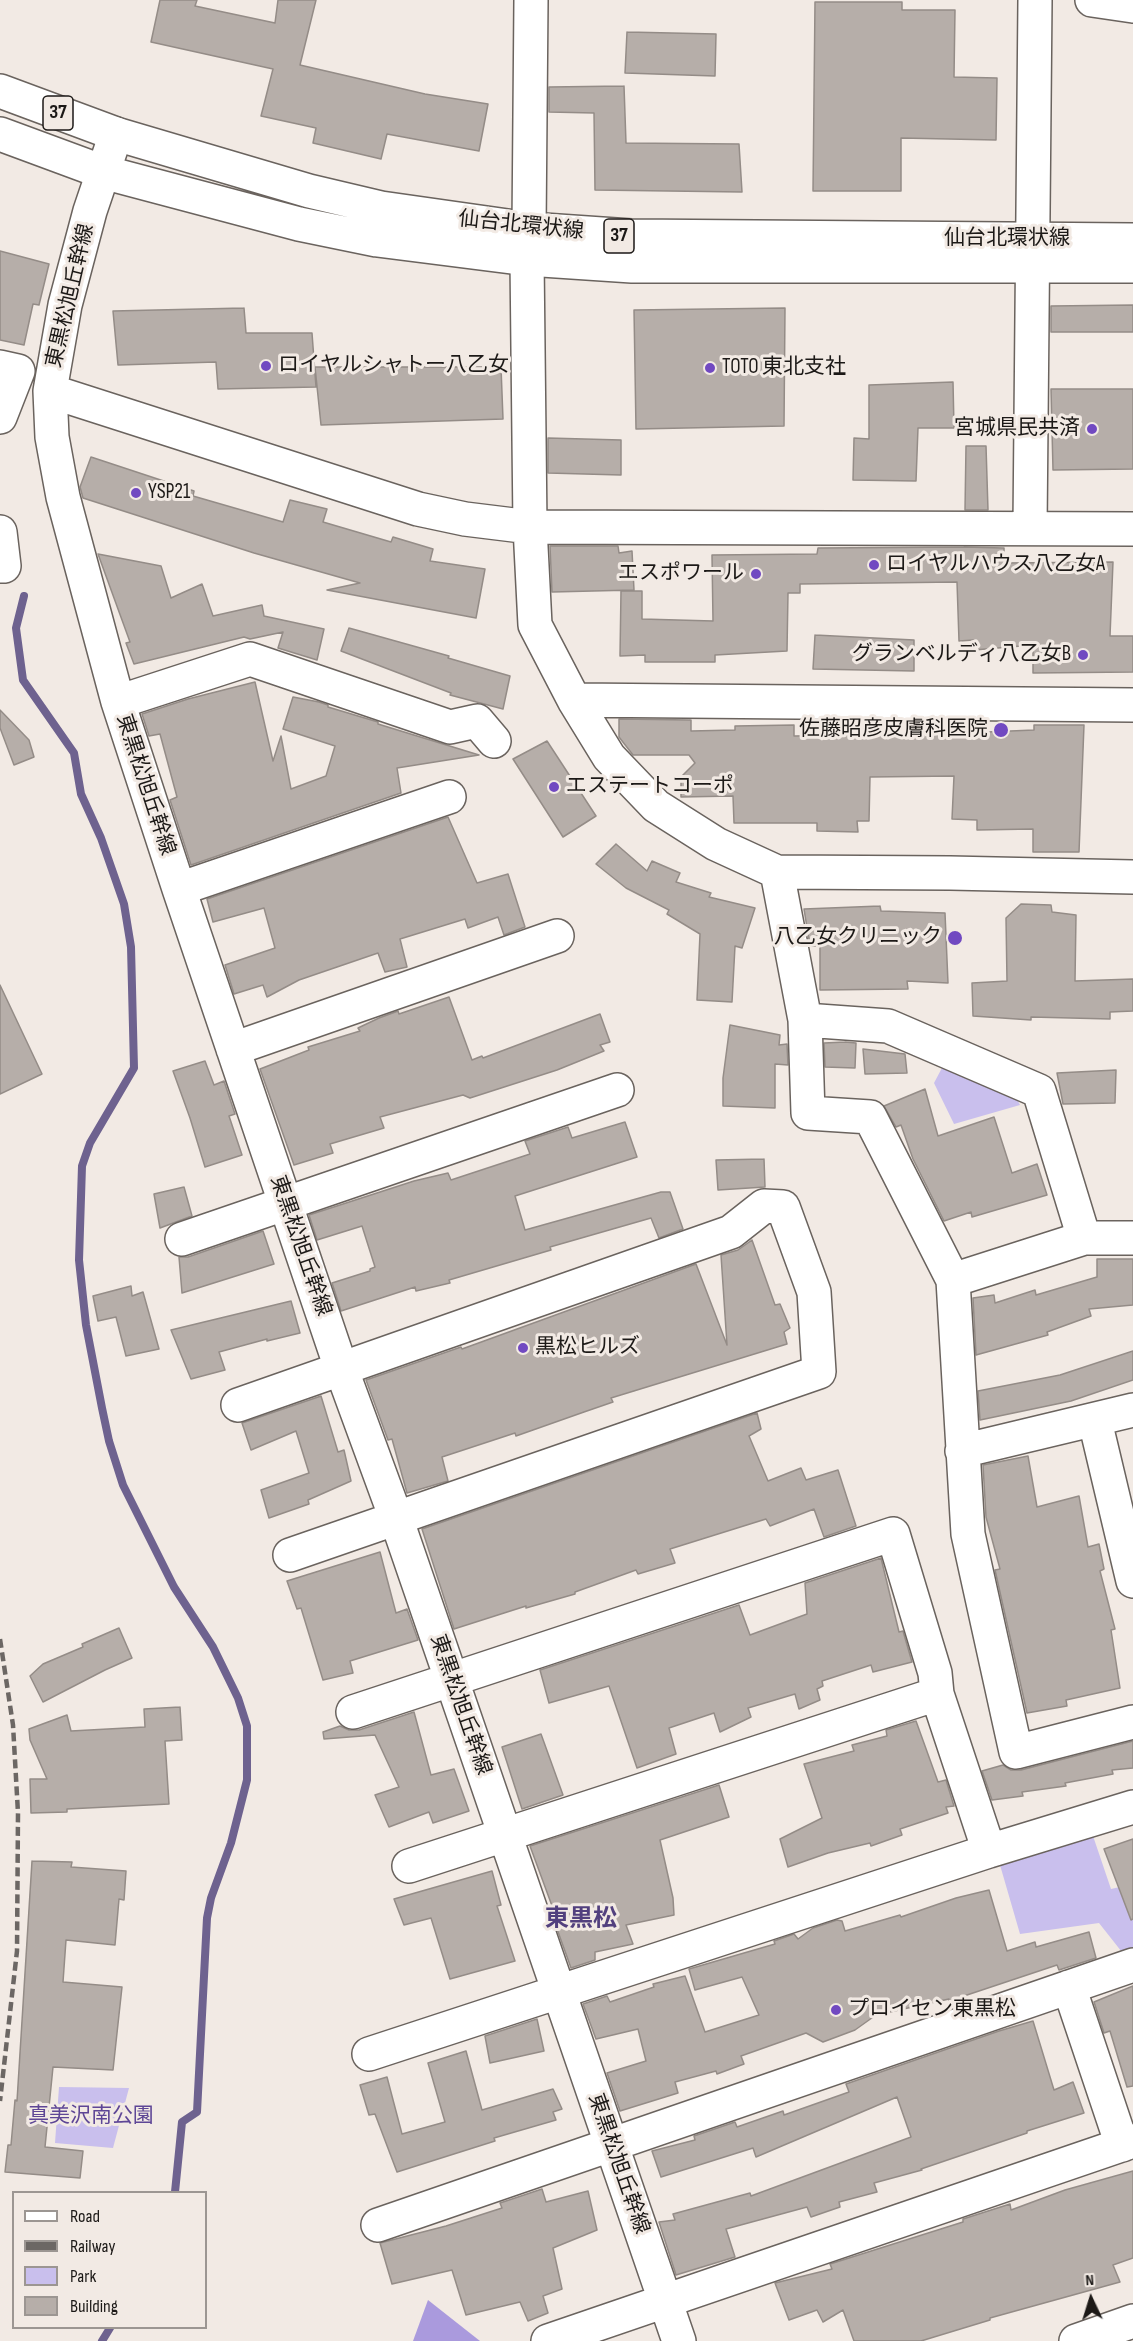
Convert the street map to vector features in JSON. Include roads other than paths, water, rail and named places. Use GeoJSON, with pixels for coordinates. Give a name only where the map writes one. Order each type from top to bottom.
{"type":"FeatureCollection","features":[{"type":"Feature","properties":{"kind":"street"},"geometry":{"type":"LineString","coordinates":[[531,0],[528,244],[530,526],[534,626],[574,700],[609,757],[656,806],[716,844],[777,872],[1133,877]]}},
{"type":"Feature","properties":{"kind":"street"},"geometry":{"type":"LineString","coordinates":[[1030,527],[1035,0]]}},
{"type":"Feature","properties":{"kind":"street","name":"仙台北環状線"},"geometry":{"type":"LineString","coordinates":[[0,91],[116,134],[309,191],[528,244],[632,266],[1032,252],[1133,240]]}},
{"type":"Feature","properties":{"kind":"street","name":"仙台北環状線"},"geometry":{"type":"LineString","coordinates":[[0,134],[103,172],[299,224],[377,240],[528,244]]}},
{"type":"Feature","properties":{"kind":"street","name":"東黒松旭丘幹線"},"geometry":{"type":"LineString","coordinates":[[116,134],[65,305],[50,391],[52,437],[63,497],[118,702],[179,890],[341,1368],[396,1518],[679,2341]]}},
{"type":"Feature","properties":{"kind":"street","name":"仙台北環状線"},"geometry":{"type":"LineString","coordinates":[[1032,252],[1133,266]]}},
{"type":"Feature","properties":{"kind":"street"},"geometry":{"type":"LineString","coordinates":[[0,367],[18,371],[0,417]]}},
{"type":"Feature","properties":{"kind":"street"},"geometry":{"type":"LineString","coordinates":[[50,391],[418,509],[465,519],[530,526],[1133,529]]}},
{"type":"Feature","properties":{"kind":"street"},"geometry":{"type":"LineString","coordinates":[[0,532],[4,566],[0,566]]}},
{"type":"Feature","properties":{"kind":"street"},"geometry":{"type":"LineString","coordinates":[[118,702],[250,659],[450,727],[477,721],[494,741]]}},
{"type":"Feature","properties":{"kind":"street"},"geometry":{"type":"LineString","coordinates":[[574,700],[1133,705]]}},
{"type":"Feature","properties":{"kind":"street"},"geometry":{"type":"LineString","coordinates":[[179,890],[449,797]]}},
{"type":"Feature","properties":{"kind":"street"},"geometry":{"type":"LineString","coordinates":[[777,872],[805,1020],[808,1113],[870,1117],[953,1280],[968,1534],[1016,1752],[1133,1722]]}},
{"type":"Feature","properties":{"kind":"street"},"geometry":{"type":"LineString","coordinates":[[233,1049],[557,936]]}},
{"type":"Feature","properties":{"kind":"street"},"geometry":{"type":"LineString","coordinates":[[805,1020],[888,1026],[1039,1091],[1084,1238]]}},
{"type":"Feature","properties":{"kind":"street"},"geometry":{"type":"LineString","coordinates":[[182,1239],[617,1090]]}},
{"type":"Feature","properties":{"kind":"street"},"geometry":{"type":"LineString","coordinates":[[238,1405],[731,1232],[764,1206],[783,1207],[814,1292],[819,1372],[290,1555]]}},
{"type":"Feature","properties":{"kind":"street"},"geometry":{"type":"LineString","coordinates":[[953,1280],[1084,1238],[1133,1238]]}},
{"type":"Feature","properties":{"kind":"street"},"geometry":{"type":"LineString","coordinates":[[962,1451],[1133,1410]]}},
{"type":"Feature","properties":{"kind":"street"},"geometry":{"type":"LineString","coordinates":[[1095,1420],[1133,1581]]}},
{"type":"Feature","properties":{"kind":"street"},"geometry":{"type":"LineString","coordinates":[[353,1713],[893,1534],[935,1673],[937,1694],[989,1851]]}},
{"type":"Feature","properties":{"kind":"street"},"geometry":{"type":"LineString","coordinates":[[409,1866],[937,1694]]}},
{"type":"Feature","properties":{"kind":"street"},"geometry":{"type":"LineString","coordinates":[[369,2054],[989,1851],[1133,1807]]}},
{"type":"Feature","properties":{"kind":"street"},"geometry":{"type":"LineString","coordinates":[[378,2225],[1133,1965]]}},
{"type":"Feature","properties":{"kind":"street"},"geometry":{"type":"LineString","coordinates":[[548,2341],[1127,2143],[1069,1988]]}},
{"type":"Feature","properties":{"kind":"street"},"geometry":{"type":"LineString","coordinates":[[1076,2341],[1133,2321]]}},
{"type":"Feature","properties":{"kind":"waterway"},"geometry":{"type":"LineString","coordinates":[[24,596],[16,628],[23,680],[74,753],[81,794],[101,838],[124,904],[131,947],[134,1068],[90,1143],[82,1166],[79,1260],[86,1325],[102,1408],[109,1441],[123,1485],[174,1587],[213,1647],[238,1698],[247,1726],[247,1780],[231,1843],[211,1898],[207,1918],[197,2112],[182,2122],[175,2191]]}},
{"type":"Feature","properties":{"kind":"waterway"},"geometry":{"type":"LineString","coordinates":[[102,2341],[109,2329]]}},
{"type":"Feature","properties":{"kind":"railway"},"geometry":{"type":"LineString","coordinates":[[0,1639],[13,1725],[18,1813],[17,1951],[0,2101]]}},
{"type":"Feature","properties":{"kind":"place","name":"ロイヤルシャトー八乙女"},"geometry":{"type":"Point","coordinates":[266,366]}},
{"type":"Feature","properties":{"kind":"place","name":"TOTO 東北支社"},"geometry":{"type":"Point","coordinates":[710,368]}},
{"type":"Feature","properties":{"kind":"place","name":"宮城県民共済"},"geometry":{"type":"Point","coordinates":[1092,429]}},
{"type":"Feature","properties":{"kind":"place","name":"YSP21"},"geometry":{"type":"Point","coordinates":[136,493]}},
{"type":"Feature","properties":{"kind":"place","name":"ロイヤルハウス八乙女A"},"geometry":{"type":"Point","coordinates":[874,565]}},
{"type":"Feature","properties":{"kind":"place","name":"エスポワール"},"geometry":{"type":"Point","coordinates":[756,574]}},
{"type":"Feature","properties":{"kind":"place","name":"グランベルディ八乙女B"},"geometry":{"type":"Point","coordinates":[1083,655]}},
{"type":"Feature","properties":{"kind":"place","name":"佐藤昭彦皮膚科医院"},"geometry":{"type":"Point","coordinates":[1001,730]}},
{"type":"Feature","properties":{"kind":"place","name":"エステートコーポ"},"geometry":{"type":"Point","coordinates":[554,787]}},
{"type":"Feature","properties":{"kind":"place","name":"八乙女クリニック"},"geometry":{"type":"Point","coordinates":[955,938]}},
{"type":"Feature","properties":{"kind":"place","name":"黒松ヒルズ"},"geometry":{"type":"Point","coordinates":[523,1348]}},
{"type":"Feature","properties":{"kind":"place","name":"プロイセン東黒松"},"geometry":{"type":"Point","coordinates":[836,2010]}},
{"type":"Feature","properties":{"kind":"district","name":"東黒松"},"geometry":{"type":"Point","coordinates":[581,1920]}},
{"type":"Feature","properties":{"kind":"park label","name":"真美沢南公園"},"geometry":{"type":"Point","coordinates":[91,2117]}}]}
